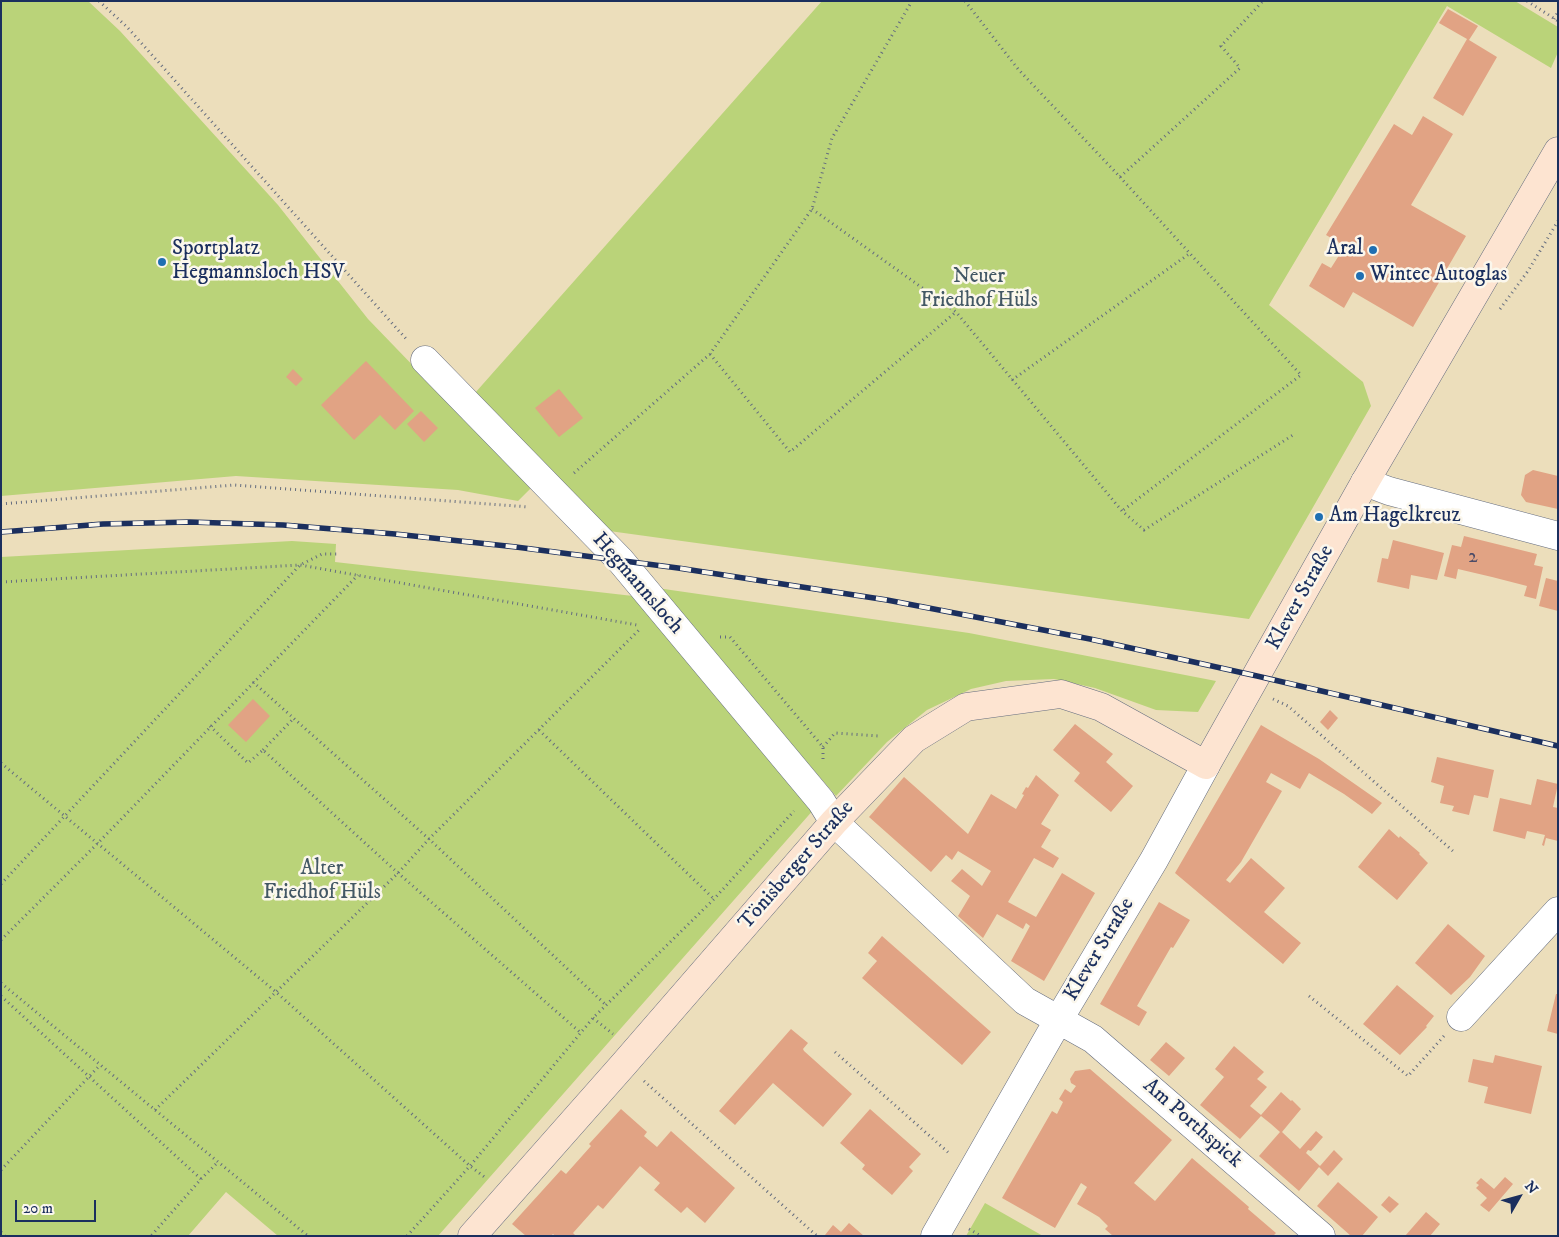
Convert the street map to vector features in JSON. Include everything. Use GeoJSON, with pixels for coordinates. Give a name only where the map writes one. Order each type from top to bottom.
{"type":"FeatureCollection","features":[{"type":"Feature","properties":{"kind":"street","name":"Klever Straße"},"geometry":{"type":"LineString","coordinates":[[935,1236],[1059,1019],[1154,860],[1364,482],[1558,151]]}},
{"type":"Feature","properties":{"kind":"street","name":"Hegmannsloch"},"geometry":{"type":"LineString","coordinates":[[425,360],[620,560],[821,802],[834,822]]}},
{"type":"Feature","properties":{"kind":"street"},"geometry":{"type":"LineString","coordinates":[[1364,482],[1558,536]]}},
{"type":"Feature","properties":{"kind":"street","name":"Tönisberger Straße"},"geometry":{"type":"LineString","coordinates":[[472,1236],[834,822],[914,739],[966,708],[1061,694],[1101,707],[1206,765]]}},
{"type":"Feature","properties":{"kind":"street","name":"Klever Straße"},"geometry":{"type":"LineString","coordinates":[[834,822],[1025,1001],[1059,1019]]}},
{"type":"Feature","properties":{"kind":"street"},"geometry":{"type":"LineString","coordinates":[[1461,1017],[1558,911]]}},
{"type":"Feature","properties":{"kind":"street","name":"Am Porthspick"},"geometry":{"type":"LineString","coordinates":[[1059,1019],[1093,1039],[1321,1236]]}},
{"type":"Feature","properties":{"kind":"path"},"geometry":{"type":"LineString","coordinates":[[99,1],[127,27],[425,360]]}},
{"type":"Feature","properties":{"kind":"path"},"geometry":{"type":"LineString","coordinates":[[1,504],[234,485],[532,507],[554,491],[710,354],[812,208],[832,138],[912,1]]}},
{"type":"Feature","properties":{"kind":"path"},"geometry":{"type":"LineString","coordinates":[[965,1],[1018,70],[1120,177],[1301,375],[1122,511]]}},
{"type":"Feature","properties":{"kind":"path"},"geometry":{"type":"LineString","coordinates":[[1120,177],[1240,68],[1221,46],[1263,1]]}},
{"type":"Feature","properties":{"kind":"path"},"geometry":{"type":"LineString","coordinates":[[1527,1],[1556,20],[1558,12]]}},
{"type":"Feature","properties":{"kind":"path"},"geometry":{"type":"LineString","coordinates":[[812,208],[956,312],[1122,511],[1144,530],[1293,435]]}},
{"type":"Feature","properties":{"kind":"path"},"geometry":{"type":"LineString","coordinates":[[1012,380],[1190,254]]}},
{"type":"Feature","properties":{"kind":"path"},"geometry":{"type":"LineString","coordinates":[[710,354],[790,452],[956,312]]}},
{"type":"Feature","properties":{"kind":"path"},"geometry":{"type":"LineString","coordinates":[[1,884],[300,564],[322,554],[337,554]]}},
{"type":"Feature","properties":{"kind":"path"},"geometry":{"type":"LineString","coordinates":[[1,582],[300,564],[643,626],[429,839],[398,873],[155,1110]]}},
{"type":"Feature","properties":{"kind":"path"},"geometry":{"type":"LineString","coordinates":[[1,940],[97,844],[358,575]]}},
{"type":"Feature","properties":{"kind":"path"},"geometry":{"type":"LineString","coordinates":[[253,682],[429,839],[606,1005]]}},
{"type":"Feature","properties":{"kind":"path"},"geometry":{"type":"LineString","coordinates":[[1250,688],[1288,706],[1454,852]]}},
{"type":"Feature","properties":{"kind":"path"},"geometry":{"type":"LineString","coordinates":[[210,726],[248,763],[293,719]]}},
{"type":"Feature","properties":{"kind":"path"},"geometry":{"type":"LineString","coordinates":[[538,730],[714,900]]}},
{"type":"Feature","properties":{"kind":"path"},"geometry":{"type":"LineString","coordinates":[[823,747],[834,733],[914,739]]}},
{"type":"Feature","properties":{"kind":"path"},"geometry":{"type":"LineString","coordinates":[[263,750],[398,873],[581,1033]]}},
{"type":"Feature","properties":{"kind":"path"},"geometry":{"type":"LineString","coordinates":[[1,763],[276,992],[470,1166]]}},
{"type":"Feature","properties":{"kind":"path"},"geometry":{"type":"LineString","coordinates":[[407,1236],[470,1166],[606,1005],[714,900],[798,807]]}},
{"type":"Feature","properties":{"kind":"path"},"geometry":{"type":"LineString","coordinates":[[1,983],[308,1236]]}},
{"type":"Feature","properties":{"kind":"path"},"geometry":{"type":"LineString","coordinates":[[1,996],[202,1180]]}},
{"type":"Feature","properties":{"kind":"path"},"geometry":{"type":"LineString","coordinates":[[1309,996],[1408,1076],[1461,1017]]}},
{"type":"Feature","properties":{"kind":"path"},"geometry":{"type":"LineString","coordinates":[[835,1052],[972,1172]]}},
{"type":"Feature","properties":{"kind":"path"},"geometry":{"type":"LineString","coordinates":[[624,1064],[817,1236]]}},
{"type":"Feature","properties":{"kind":"path"},"geometry":{"type":"LineString","coordinates":[[1,1170],[100,1065]]}},
{"type":"Feature","properties":{"kind":"path"},"geometry":{"type":"LineString","coordinates":[[151,1236],[219,1162]]}},
{"type":"Feature","properties":{"kind":"path"},"geometry":{"type":"LineString","coordinates":[[1,1232],[6,1236]]}},
{"type":"Feature","properties":{"kind":"green space","name":"Sportplatz Hegmannsloch HSV"},"geometry":{"type":"Polygon","coordinates":[[[1,1],[88,1],[120,31],[278,205],[368,319],[531,488],[518,501],[458,490],[236,476],[1,496],[1,1]]]}},
{"type":"Feature","properties":{"kind":"green space","name":"Neuer Friedhof Hüls"},"geometry":{"type":"Polygon","coordinates":[[[822,1],[1515,1],[1558,27],[1558,52],[1551,68],[1447,6],[1269,305],[1363,382],[1371,406],[1249,619],[602,530],[475,393],[822,1]]]}},
{"type":"Feature","properties":{"kind":"green space","name":"Alter Friedhof Hüls"},"geometry":{"type":"Polygon","coordinates":[[[292,541],[336,544],[335,562],[633,596],[815,808],[438,1236],[278,1236],[226,1192],[188,1236],[1,1236],[1,557],[292,541]]]}},
{"type":"Feature","properties":{"kind":"green space"},"geometry":{"type":"Polygon","coordinates":[[[657,588],[969,633],[1216,681],[1198,712],[1156,710],[1095,688],[1054,679],[1006,681],[971,689],[927,710],[887,742],[836,796],[657,588]]]}},
{"type":"Feature","properties":{"kind":"green space"},"geometry":{"type":"Polygon","coordinates":[[[985,1203],[1043,1236],[966,1236],[985,1203]]]}},
{"type":"Feature","properties":{"kind":"building"},"geometry":{"type":"Polygon","coordinates":[[[1448,9],[1478,26],[1469,40],[1497,57],[1463,116],[1433,98],[1467,39],[1439,23],[1448,9]]]}},
{"type":"Feature","properties":{"kind":"building"},"geometry":{"type":"Polygon","coordinates":[[[1423,116],[1453,134],[1411,205],[1466,236],[1413,327],[1353,292],[1344,308],[1309,286],[1322,263],[1331,268],[1345,246],[1326,235],[1394,124],[1412,135],[1423,116]]]}},
{"type":"Feature","properties":{"kind":"building"},"geometry":{"type":"Polygon","coordinates":[[[366,361],[414,411],[395,430],[380,415],[354,440],[321,405],[366,361]]]}},
{"type":"Feature","properties":{"kind":"building"},"geometry":{"type":"Polygon","coordinates":[[[293,369],[303,379],[296,386],[286,377],[293,369]]]}},
{"type":"Feature","properties":{"kind":"building"},"geometry":{"type":"Polygon","coordinates":[[[559,389],[583,418],[559,437],[535,408],[559,389]]]}},
{"type":"Feature","properties":{"kind":"building"},"geometry":{"type":"Polygon","coordinates":[[[421,411],[438,428],[424,442],[407,424],[421,411]]]}},
{"type":"Feature","properties":{"kind":"building"},"geometry":{"type":"Polygon","coordinates":[[[1533,470],[1558,476],[1558,509],[1526,502],[1521,495],[1525,475],[1533,470]]]}},
{"type":"Feature","properties":{"kind":"building"},"geometry":{"type":"Polygon","coordinates":[[[1464,536],[1537,554],[1534,565],[1543,567],[1536,599],[1524,596],[1527,586],[1492,577],[1458,569],[1456,579],[1444,576],[1452,545],[1461,547],[1464,536]]]}},
{"type":"Feature","properties":{"kind":"building"},"geometry":{"type":"Polygon","coordinates":[[[1393,540],[1444,553],[1437,580],[1411,575],[1409,589],[1377,582],[1382,558],[1388,559],[1393,540]]]}},
{"type":"Feature","properties":{"kind":"building"},"geometry":{"type":"Polygon","coordinates":[[[1546,578],[1558,581],[1558,611],[1539,606],[1546,578]]]}},
{"type":"Feature","properties":{"kind":"building"},"geometry":{"type":"Polygon","coordinates":[[[253,699],[270,716],[246,742],[228,725],[253,699]]]}},
{"type":"Feature","properties":{"kind":"building"},"geometry":{"type":"Polygon","coordinates":[[[1330,710],[1338,718],[1328,730],[1320,722],[1330,710]]]}},
{"type":"Feature","properties":{"kind":"building"},"geometry":{"type":"Polygon","coordinates":[[[1075,724],[1113,754],[1106,762],[1133,786],[1111,812],[1074,781],[1080,773],[1053,750],[1075,724]]]}},
{"type":"Feature","properties":{"kind":"building"},"geometry":{"type":"Polygon","coordinates":[[[1261,725],[1319,759],[1382,803],[1372,814],[1309,773],[1300,789],[1271,773],[1266,782],[1282,791],[1241,862],[1226,880],[1230,883],[1251,858],[1285,888],[1264,912],[1301,943],[1283,964],[1175,873],[1261,725]]]}},
{"type":"Feature","properties":{"kind":"building"},"geometry":{"type":"Polygon","coordinates":[[[1437,757],[1494,770],[1488,798],[1474,795],[1469,815],[1452,811],[1454,806],[1440,803],[1444,786],[1431,782],[1437,757]]]}},
{"type":"Feature","properties":{"kind":"building"},"geometry":{"type":"Polygon","coordinates":[[[1036,775],[1059,795],[1041,824],[1051,830],[1041,847],[1059,858],[1053,868],[1034,858],[1008,902],[1036,917],[1062,873],[1095,893],[1044,981],[1011,961],[1030,926],[1026,923],[1023,929],[997,914],[983,938],[958,916],[970,896],[951,881],[962,869],[982,886],[991,871],[958,851],[952,860],[946,855],[931,872],[869,817],[904,777],[968,834],[991,794],[1016,809],[1026,787],[1028,788],[1036,775]]]}},
{"type":"Feature","properties":{"kind":"building"},"geometry":{"type":"Polygon","coordinates":[[[1537,779],[1558,784],[1553,807],[1558,808],[1558,841],[1546,838],[1544,846],[1542,845],[1545,835],[1527,831],[1525,839],[1493,831],[1500,798],[1531,805],[1537,779]]]}},
{"type":"Feature","properties":{"kind":"building"},"geometry":{"type":"Polygon","coordinates":[[[1389,829],[1420,853],[1428,863],[1397,900],[1358,867],[1389,829]]]}},
{"type":"Feature","properties":{"kind":"building"},"geometry":{"type":"Polygon","coordinates":[[[1159,902],[1190,920],[1173,948],[1171,947],[1137,1006],[1147,1012],[1139,1026],[1100,1004],[1159,902]]]}},
{"type":"Feature","properties":{"kind":"building"},"geometry":{"type":"Polygon","coordinates":[[[1448,924],[1485,956],[1470,977],[1451,995],[1415,963],[1448,924]]]}},
{"type":"Feature","properties":{"kind":"building"},"geometry":{"type":"Polygon","coordinates":[[[882,936],[991,1032],[962,1065],[862,978],[877,961],[868,953],[882,936]]]}},
{"type":"Feature","properties":{"kind":"building"},"geometry":{"type":"Polygon","coordinates":[[[1397,985],[1434,1016],[1427,1027],[1400,1055],[1363,1024],[1397,985]]]}},
{"type":"Feature","properties":{"kind":"building"},"geometry":{"type":"Polygon","coordinates":[[[1556,994],[1558,994],[1558,1034],[1547,1031],[1556,994]]]}},
{"type":"Feature","properties":{"kind":"building"},"geometry":{"type":"Polygon","coordinates":[[[791,1029],[808,1043],[803,1049],[804,1051],[852,1094],[823,1127],[773,1083],[735,1125],[719,1111],[791,1029]]]}},
{"type":"Feature","properties":{"kind":"building"},"geometry":{"type":"Polygon","coordinates":[[[1166,1042],[1185,1058],[1169,1076],[1150,1060],[1166,1042]]]}},
{"type":"Feature","properties":{"kind":"building"},"geometry":{"type":"Polygon","coordinates":[[[1234,1046],[1264,1072],[1257,1079],[1267,1087],[1250,1106],[1261,1115],[1281,1092],[1292,1100],[1301,1109],[1282,1132],[1300,1149],[1316,1131],[1323,1137],[1311,1151],[1308,1150],[1306,1153],[1320,1166],[1334,1150],[1343,1159],[1328,1176],[1319,1167],[1299,1191],[1259,1156],[1280,1132],[1271,1124],[1261,1116],[1240,1139],[1200,1105],[1224,1077],[1215,1069],[1234,1046]]]}},
{"type":"Feature","properties":{"kind":"building"},"geometry":{"type":"Polygon","coordinates":[[[1495,1055],[1542,1066],[1531,1114],[1484,1103],[1488,1087],[1468,1082],[1473,1059],[1493,1063],[1495,1055]]]}},
{"type":"Feature","properties":{"kind":"building"},"geometry":{"type":"Polygon","coordinates":[[[1090,1069],[1172,1140],[1134,1183],[1155,1201],[1192,1158],[1276,1233],[1273,1236],[1113,1236],[1105,1229],[1108,1226],[1099,1217],[1077,1204],[1087,1187],[1081,1183],[1055,1228],[1002,1198],[1052,1111],[1057,1114],[1063,1102],[1059,1099],[1065,1089],[1071,1093],[1076,1086],[1071,1083],[1070,1079],[1075,1071],[1090,1069]]]}},
{"type":"Feature","properties":{"kind":"building"},"geometry":{"type":"Polygon","coordinates":[[[621,1109],[647,1132],[644,1136],[657,1147],[671,1131],[735,1188],[705,1223],[687,1207],[681,1213],[654,1190],[660,1183],[640,1166],[603,1209],[598,1205],[573,1233],[576,1236],[555,1236],[553,1234],[551,1236],[526,1236],[512,1224],[561,1170],[566,1174],[591,1146],[589,1144],[621,1109]]]}},
{"type":"Feature","properties":{"kind":"building"},"geometry":{"type":"Polygon","coordinates":[[[870,1109],[921,1154],[909,1167],[913,1171],[892,1195],[862,1169],[865,1165],[840,1143],[870,1109]]]}},
{"type":"Feature","properties":{"kind":"building"},"geometry":{"type":"Polygon","coordinates":[[[1505,1177],[1513,1184],[1489,1212],[1480,1205],[1487,1198],[1476,1188],[1479,1185],[1476,1183],[1481,1178],[1494,1189],[1505,1177]]]}},
{"type":"Feature","properties":{"kind":"building"},"geometry":{"type":"Polygon","coordinates":[[[1338,1182],[1378,1217],[1362,1236],[1351,1236],[1317,1206],[1338,1182]]]}},
{"type":"Feature","properties":{"kind":"building"},"geometry":{"type":"Polygon","coordinates":[[[1389,1196],[1399,1204],[1390,1213],[1381,1205],[1389,1196]]]}},
{"type":"Feature","properties":{"kind":"building"},"geometry":{"type":"Polygon","coordinates":[[[1426,1212],[1440,1224],[1430,1236],[1405,1236],[1426,1212]]]}},
{"type":"Feature","properties":{"kind":"building"},"geometry":{"type":"Polygon","coordinates":[[[849,1223],[864,1236],[825,1235],[833,1225],[841,1232],[849,1223]]]}},
{"type":"Feature","properties":{"kind":"railway"},"geometry":{"type":"LineString","coordinates":[[1,532],[103,524],[190,522],[283,525],[395,534],[516,547],[678,568],[887,600],[1090,639],[1558,746]]}},
{"type":"Feature","properties":{"kind":"place","name":"Aral"},"geometry":{"type":"Point","coordinates":[1373,250]}},
{"type":"Feature","properties":{"kind":"place","name":"Sportplatz Hegmannsloch HSV"},"geometry":{"type":"Point","coordinates":[162,262]}},
{"type":"Feature","properties":{"kind":"place","name":"Wintec Autoglas"},"geometry":{"type":"Point","coordinates":[1360,276]}},
{"type":"Feature","properties":{"kind":"place","name":"Am Hagelkreuz"},"geometry":{"type":"Point","coordinates":[1319,517]}}]}
